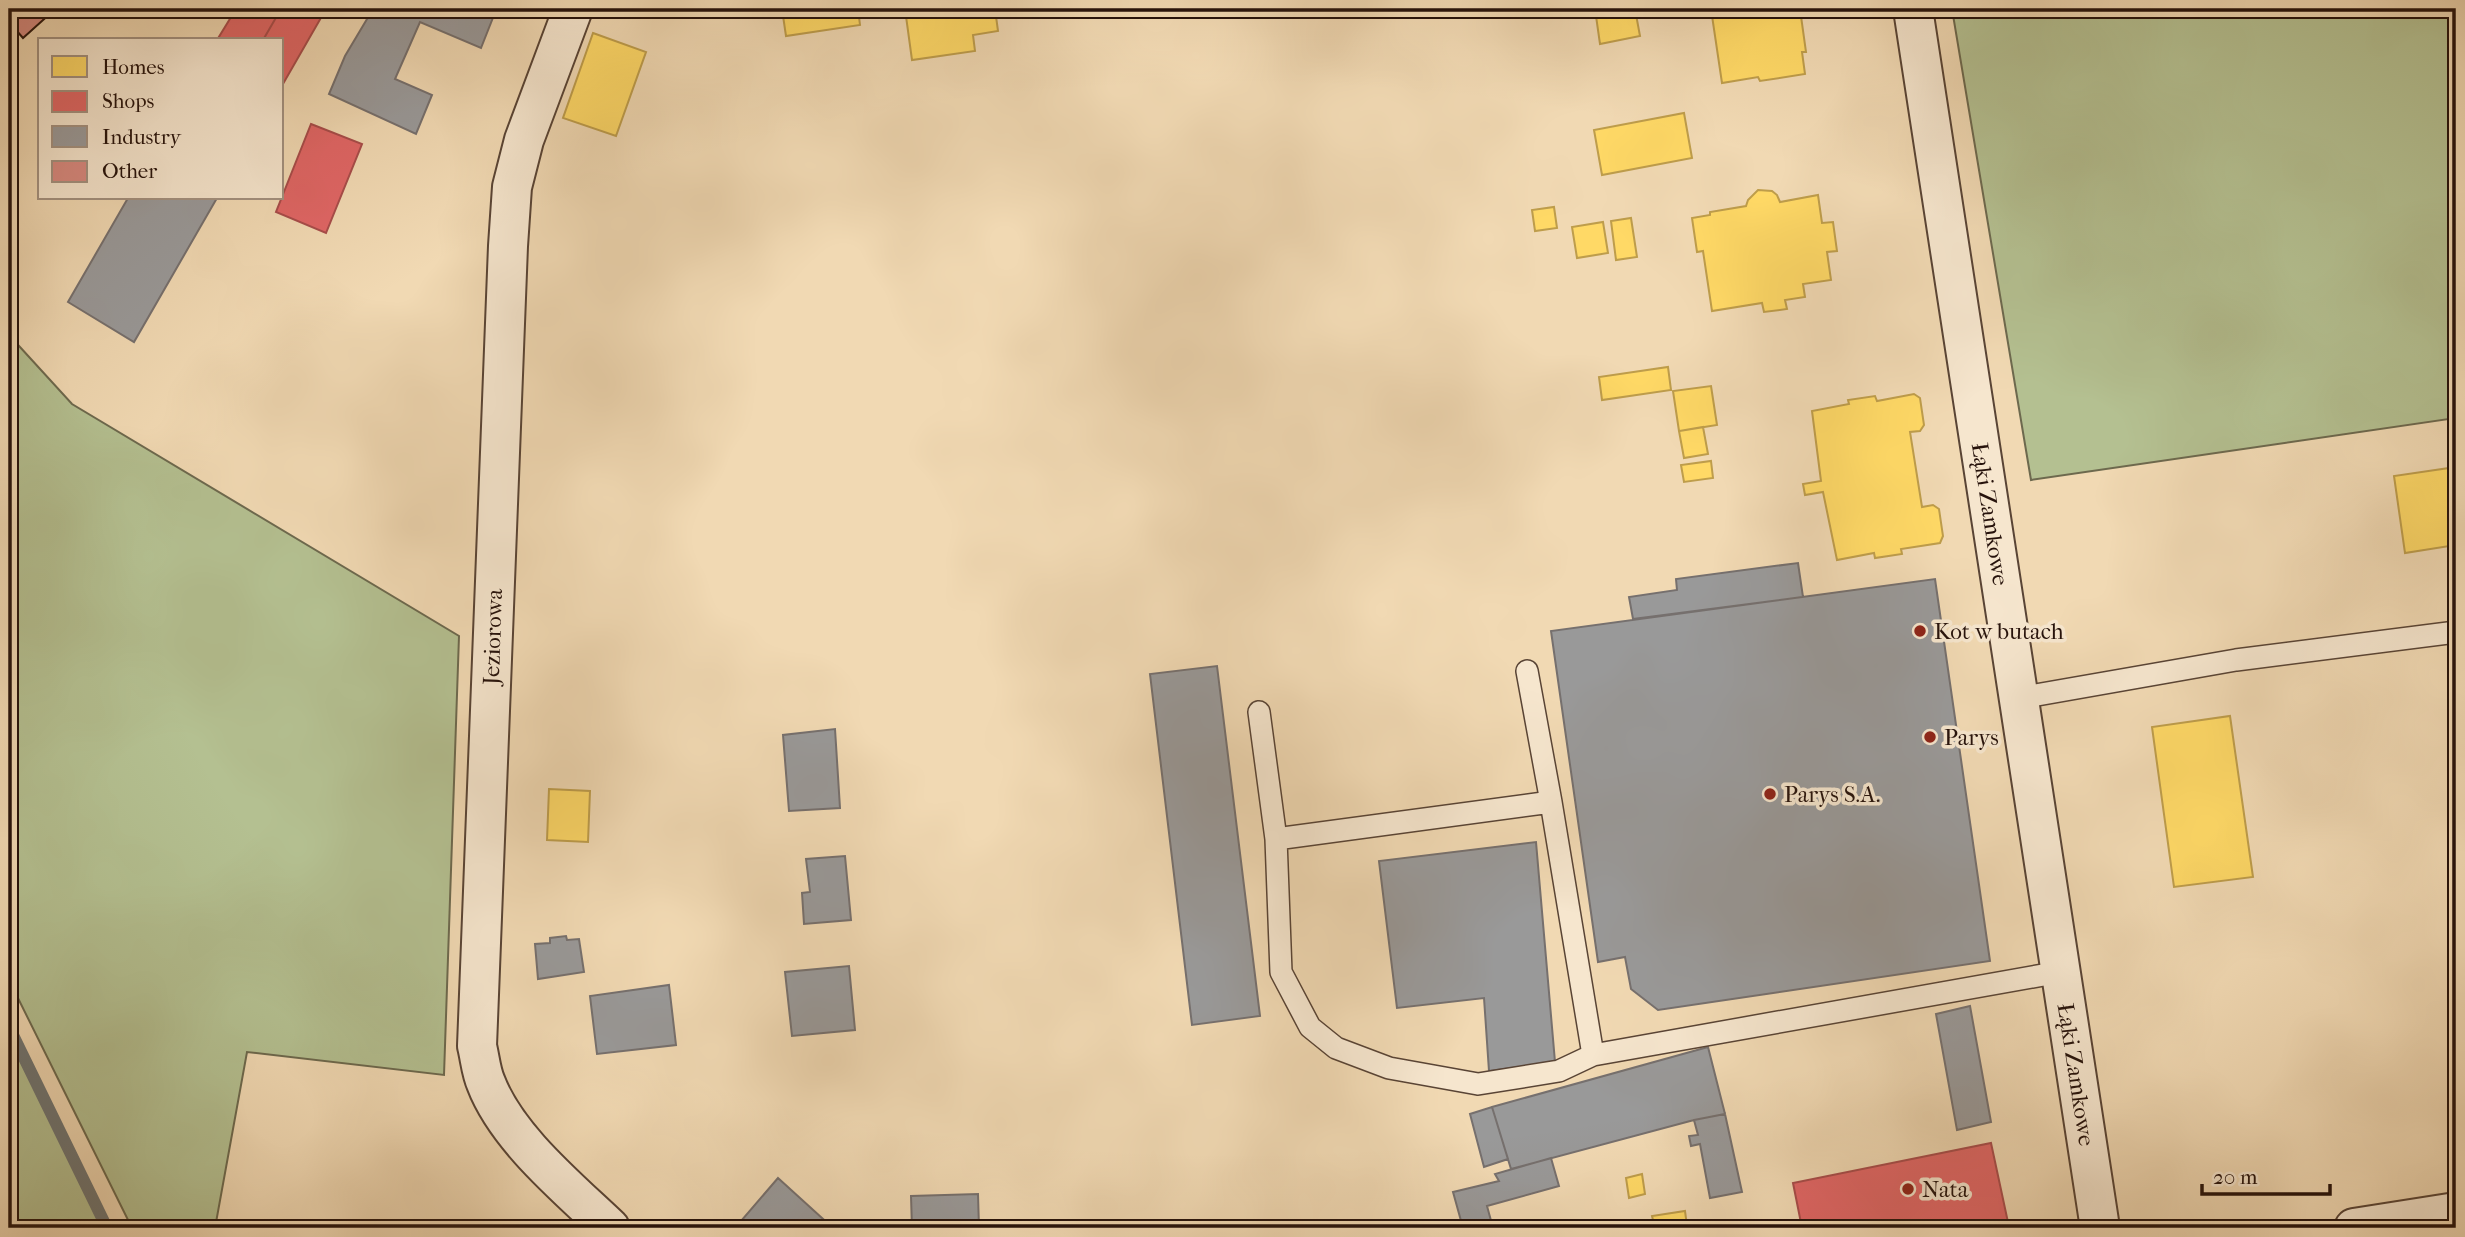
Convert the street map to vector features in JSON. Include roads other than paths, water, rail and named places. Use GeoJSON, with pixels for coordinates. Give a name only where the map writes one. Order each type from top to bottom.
{"type":"FeatureCollection","features":[{"type":"Feature","properties":{"kind":"street","name":"Jeziorowa"},"geometry":{"type":"LineString","coordinates":[[573,9],[524,140],[513,187],[508,246],[477,1046],[485,1082],[503,1117],[550,1170],[610,1228]]}},
{"type":"Feature","properties":{"kind":"street","name":"Łąki Zamkowe"},"geometry":{"type":"LineString","coordinates":[[1913,9],[2100,1228]]}},
{"type":"Feature","properties":{"kind":"street"},"geometry":{"type":"LineString","coordinates":[[2354,1228],[2456,1212]]}},
{"type":"Feature","properties":{"kind":"lane"},"geometry":{"type":"LineString","coordinates":[[2019,698],[2236,660],[2456,632]]}},
{"type":"Feature","properties":{"kind":"lane"},"geometry":{"type":"LineString","coordinates":[[1527,671],[1592,1055]]}},
{"type":"Feature","properties":{"kind":"lane"},"geometry":{"type":"LineString","coordinates":[[1259,712],[1276,839],[1281,972],[1310,1027],[1336,1048],[1389,1068],[1478,1084],[1559,1071],[1592,1055],[2060,972]]}},
{"type":"Feature","properties":{"kind":"lane"},"geometry":{"type":"LineString","coordinates":[[1276,839],[1550,802]]}},
{"type":"Feature","properties":{"kind":"waterway"},"geometry":{"type":"LineString","coordinates":[[9,1027],[107,1228]]}},
{"type":"Feature","properties":{"kind":"place","name":"Kot w butach"},"geometry":{"type":"Point","coordinates":[1920,631]}},
{"type":"Feature","properties":{"kind":"place","name":"Parys"},"geometry":{"type":"Point","coordinates":[1930,737]}},
{"type":"Feature","properties":{"kind":"place","name":"Parys S.A."},"geometry":{"type":"Point","coordinates":[1770,794]}},
{"type":"Feature","properties":{"kind":"place","name":"Nata"},"geometry":{"type":"Point","coordinates":[1908,1189]}}]}
